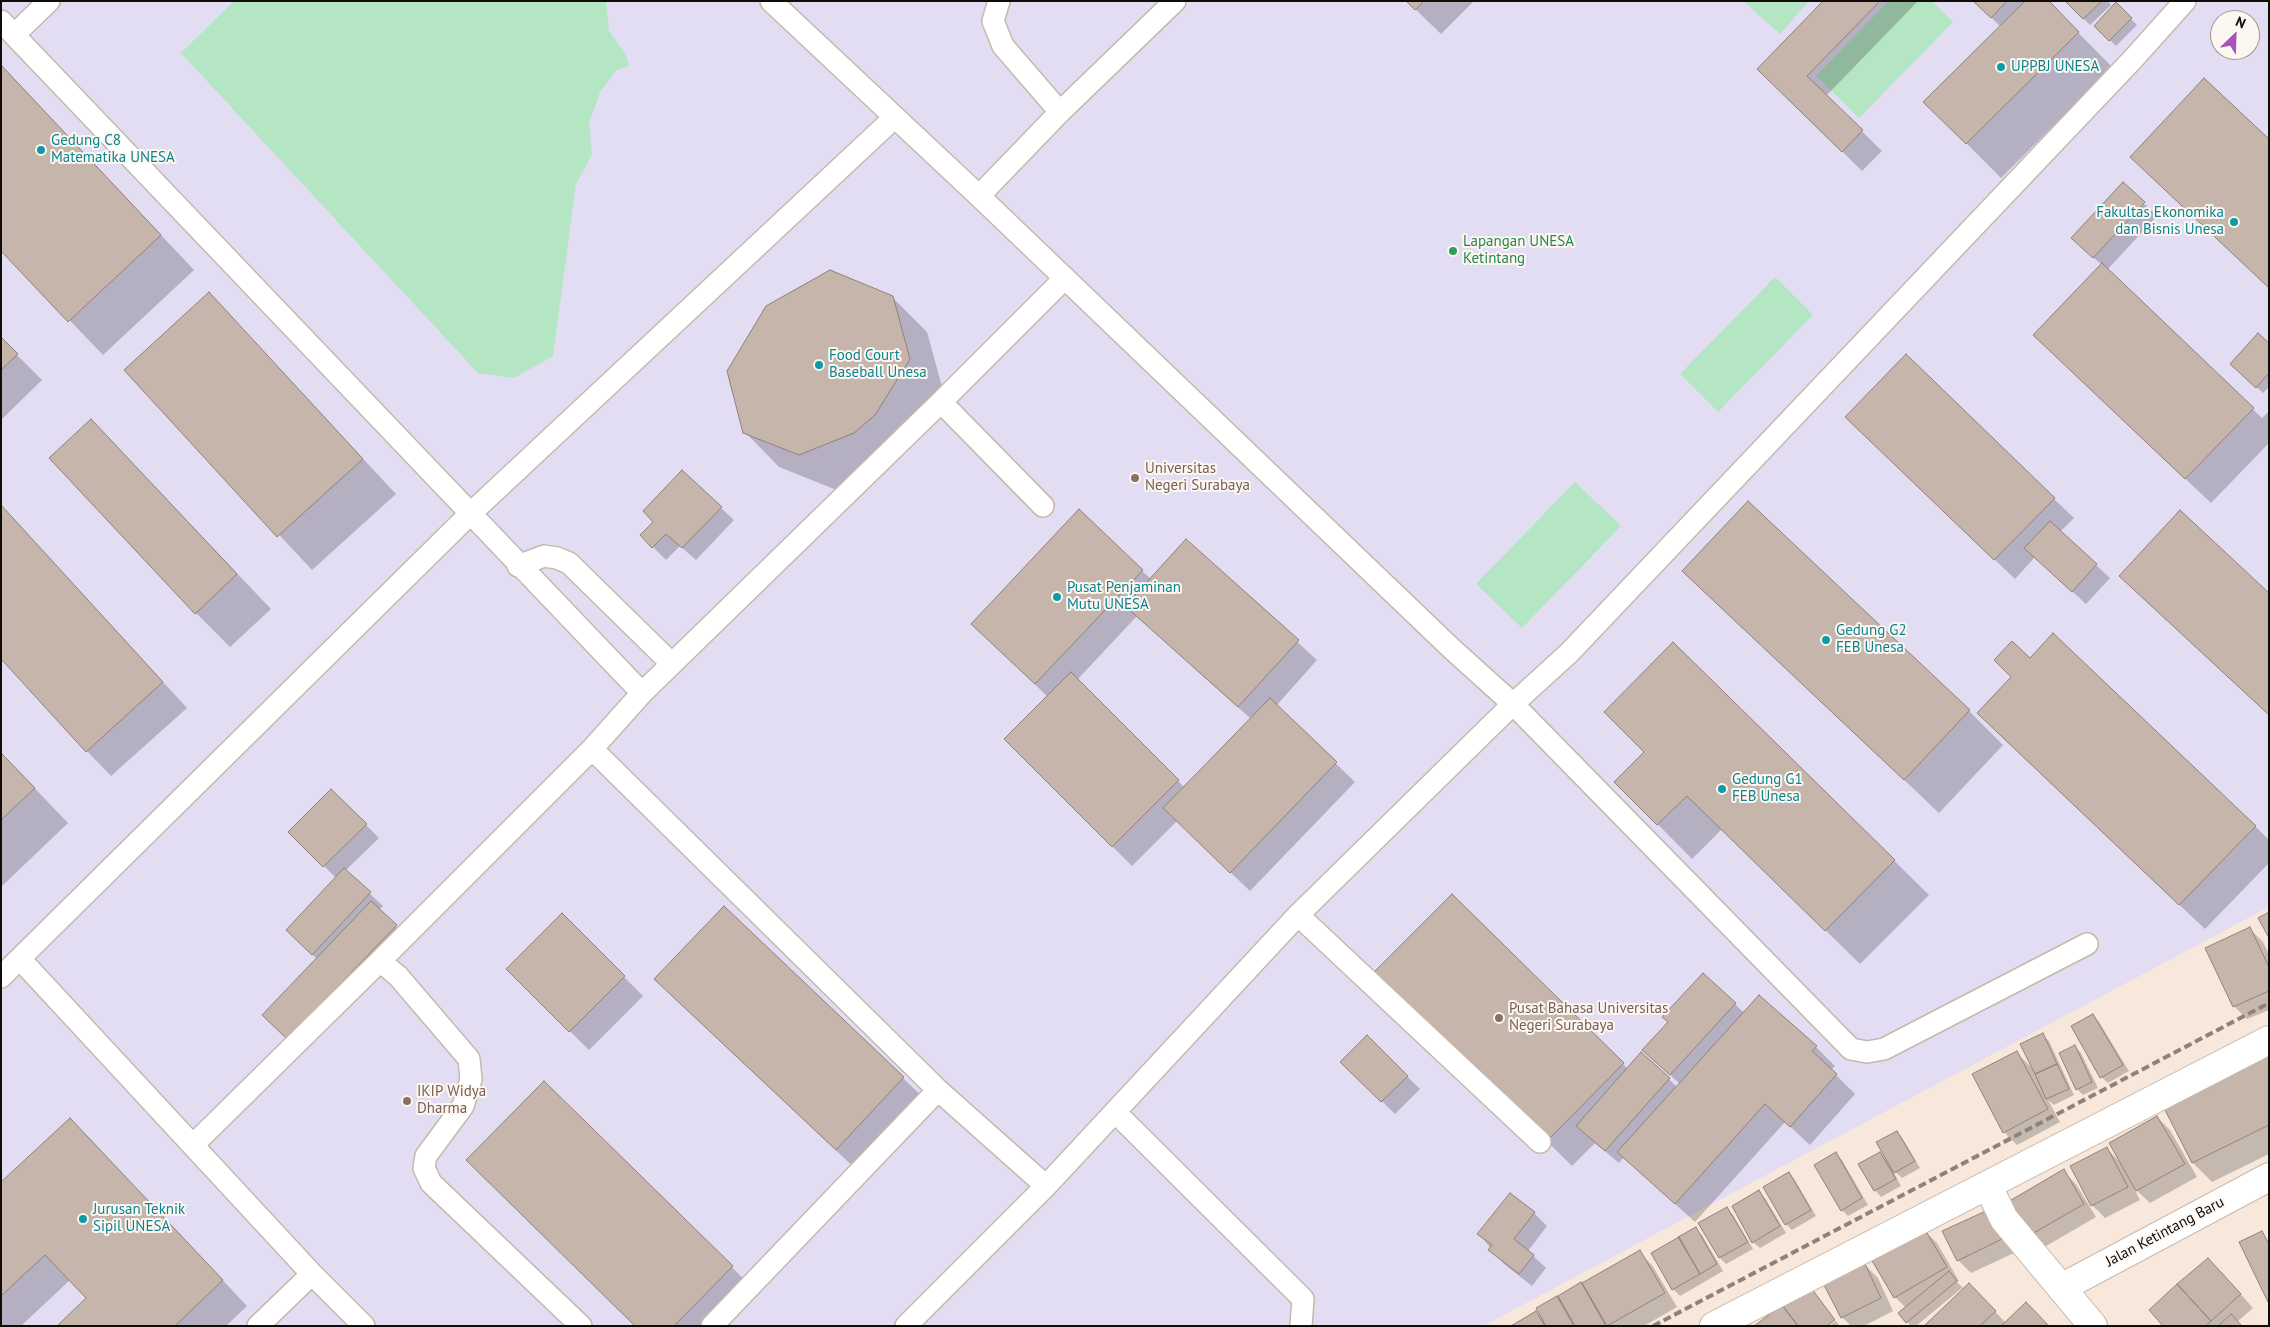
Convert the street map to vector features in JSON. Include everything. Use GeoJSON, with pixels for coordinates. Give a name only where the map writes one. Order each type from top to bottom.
{"type":"FeatureCollection","features":[{"type":"Feature","properties":{"kind":"street"},"geometry":{"type":"LineString","coordinates":[[1714,1326],[2269,1040]]}},
{"type":"Feature","properties":{"kind":"street","name":"Jalan Ketintang Baru"},"geometry":{"type":"LineString","coordinates":[[2061,1288],[2269,1177]]}},
{"type":"Feature","properties":{"kind":"street"},"geometry":{"type":"LineString","coordinates":[[1988,1186],[2004,1220],[2093,1326]]}},
{"type":"Feature","properties":{"kind":"lane"},"geometry":{"type":"LineString","coordinates":[[48,1],[8,28],[518,566],[642,693]]}},
{"type":"Feature","properties":{"kind":"lane"},"geometry":{"type":"LineString","coordinates":[[771,1],[979,196],[1452,649],[1513,704],[1851,1049],[1867,1052],[1884,1049],[2087,944]]}},
{"type":"Feature","properties":{"kind":"lane"},"geometry":{"type":"LineString","coordinates":[[999,1],[993,21],[1003,46],[1060,112]]}},
{"type":"Feature","properties":{"kind":"lane"},"geometry":{"type":"LineString","coordinates":[[979,196],[1060,112],[1175,1]]}},
{"type":"Feature","properties":{"kind":"lane"},"geometry":{"type":"LineString","coordinates":[[906,1326],[1046,1186],[1298,915],[1513,704],[1576,646],[2107,86],[2185,1]]}},
{"type":"Feature","properties":{"kind":"lane"},"geometry":{"type":"LineString","coordinates":[[1,978],[470,514],[895,118]]}},
{"type":"Feature","properties":{"kind":"lane"},"geometry":{"type":"LineString","coordinates":[[194,1145],[592,749],[642,693],[941,402],[1065,278]]}},
{"type":"Feature","properties":{"kind":"lane"},"geometry":{"type":"LineString","coordinates":[[941,402],[1043,506]]}},
{"type":"Feature","properties":{"kind":"lane"},"geometry":{"type":"LineString","coordinates":[[518,566],[544,556],[557,558],[568,563],[672,664]]}},
{"type":"Feature","properties":{"kind":"lane"},"geometry":{"type":"LineString","coordinates":[[592,749],[938,1090],[1046,1186]]}},
{"type":"Feature","properties":{"kind":"lane"},"geometry":{"type":"LineString","coordinates":[[1298,915],[1540,1142]]}},
{"type":"Feature","properties":{"kind":"lane"},"geometry":{"type":"LineString","coordinates":[[20,958],[312,1274],[364,1326]]}},
{"type":"Feature","properties":{"kind":"lane"},"geometry":{"type":"LineString","coordinates":[[380,961],[398,976],[469,1059],[471,1079],[463,1106],[426,1156],[424,1168],[431,1183],[581,1326]]}},
{"type":"Feature","properties":{"kind":"lane"},"geometry":{"type":"LineString","coordinates":[[712,1326],[938,1090]]}},
{"type":"Feature","properties":{"kind":"lane"},"geometry":{"type":"LineString","coordinates":[[1115,1112],[1303,1299],[1301,1326]]}},
{"type":"Feature","properties":{"kind":"lane"},"geometry":{"type":"LineString","coordinates":[[258,1326],[312,1274]]}},
{"type":"Feature","properties":{"kind":"shaded area","name":"Universitas Negeri Surabaya"},"geometry":{"type":"Polygon","coordinates":[[[1,1],[2269,1],[2269,907],[1483,1326],[1,1326],[1,1]]]}},
{"type":"Feature","properties":{"kind":"green space"},"geometry":{"type":"Polygon","coordinates":[[[234,1],[606,1],[609,31],[626,55],[629,66],[616,70],[600,92],[589,124],[592,154],[576,184],[553,356],[514,378],[478,373],[181,53],[234,1]]]}},
{"type":"Feature","properties":{"kind":"green space"},"geometry":{"type":"Polygon","coordinates":[[[1743,1],[1809,1],[1780,34],[1743,1]]]}},
{"type":"Feature","properties":{"kind":"green space"},"geometry":{"type":"Polygon","coordinates":[[[1889,1],[1932,1],[1953,22],[1859,118],[1816,76],[1889,1]]]}},
{"type":"Feature","properties":{"kind":"green space"},"geometry":{"type":"Polygon","coordinates":[[[1775,277],[1813,315],[1718,412],[1680,374],[1775,277]]]}},
{"type":"Feature","properties":{"kind":"green space"},"geometry":{"type":"Polygon","coordinates":[[[1575,482],[1621,526],[1522,628],[1476,584],[1575,482]]]}},
{"type":"Feature","properties":{"kind":"building"},"geometry":{"type":"Polygon","coordinates":[[[1406,1],[1424,1],[1415,10],[1406,1]]]}},
{"type":"Feature","properties":{"kind":"building"},"geometry":{"type":"Polygon","coordinates":[[[1823,1],[1880,1],[1807,76],[1863,130],[1842,152],[1757,69],[1823,1]]]}},
{"type":"Feature","properties":{"kind":"building"},"geometry":{"type":"Polygon","coordinates":[[[1973,1],[2007,1],[1991,18],[1973,1]]]}},
{"type":"Feature","properties":{"kind":"building","name":"UPPBJ UNESA"},"geometry":{"type":"Polygon","coordinates":[[[2025,1],[2049,1],[2079,32],[1966,144],[1923,102],[2025,1]]]}},
{"type":"Feature","properties":{"kind":"building"},"geometry":{"type":"Polygon","coordinates":[[[2065,1],[2102,1],[2083,19],[2065,1]]]}},
{"type":"Feature","properties":{"kind":"building"},"geometry":{"type":"Polygon","coordinates":[[[2116,2],[2132,18],[2109,41],[2094,26],[2116,2]]]}},
{"type":"Feature","properties":{"kind":"building","name":"Gedung C8 Matematika UNESA"},"geometry":{"type":"Polygon","coordinates":[[[1,65],[161,235],[68,322],[1,251],[1,65]]]}},
{"type":"Feature","properties":{"kind":"building","name":"Fakultas Ekonomika dan Bisnis Unesa"},"geometry":{"type":"Polygon","coordinates":[[[2204,78],[2269,139],[2269,288],[2130,157],[2204,78]]]}},
{"type":"Feature","properties":{"kind":"building"},"geometry":{"type":"Polygon","coordinates":[[[2123,182],[2145,202],[2093,258],[2071,238],[2123,182]]]}},
{"type":"Feature","properties":{"kind":"building"},"geometry":{"type":"Polygon","coordinates":[[[2102,263],[2254,408],[2185,479],[2033,335],[2102,263]]]}},
{"type":"Feature","properties":{"kind":"building","name":"Food Court Baseball Unesa"},"geometry":{"type":"Polygon","coordinates":[[[830,270],[893,296],[910,359],[875,415],[854,433],[799,455],[743,433],[727,371],[766,306],[830,270]]]}},
{"type":"Feature","properties":{"kind":"building"},"geometry":{"type":"Polygon","coordinates":[[[209,292],[363,459],[277,537],[124,370],[209,292]]]}},
{"type":"Feature","properties":{"kind":"building"},"geometry":{"type":"Polygon","coordinates":[[[2258,333],[2269,343],[2269,373],[2256,388],[2230,364],[2258,333]]]}},
{"type":"Feature","properties":{"kind":"building"},"geometry":{"type":"Polygon","coordinates":[[[1,337],[18,354],[1,370],[1,337]]]}},
{"type":"Feature","properties":{"kind":"building"},"geometry":{"type":"Polygon","coordinates":[[[1906,354],[2055,498],[1994,560],[1845,417],[1906,354]]]}},
{"type":"Feature","properties":{"kind":"building"},"geometry":{"type":"Polygon","coordinates":[[[91,419],[237,574],[195,614],[49,458],[91,419]]]}},
{"type":"Feature","properties":{"kind":"building"},"geometry":{"type":"Polygon","coordinates":[[[682,470],[722,507],[682,548],[666,534],[652,548],[640,535],[653,522],[643,511],[682,470]]]}},
{"type":"Feature","properties":{"kind":"building","name":"Gedung G2 FEB Unesa"},"geometry":{"type":"Polygon","coordinates":[[[1748,501],[1970,710],[1904,780],[1682,571],[1748,501]]]}},
{"type":"Feature","properties":{"kind":"building"},"geometry":{"type":"Polygon","coordinates":[[[1,505],[163,682],[86,752],[1,659],[1,505]]]}},
{"type":"Feature","properties":{"kind":"building","name":"Pusat Penjaminan Mutu UNESA"},"geometry":{"type":"Polygon","coordinates":[[[1079,509],[1143,570],[1035,684],[971,624],[1079,509]]]}},
{"type":"Feature","properties":{"kind":"building"},"geometry":{"type":"Polygon","coordinates":[[[2180,510],[2269,593],[2269,715],[2119,576],[2180,510]]]}},
{"type":"Feature","properties":{"kind":"building"},"geometry":{"type":"Polygon","coordinates":[[[2050,521],[2097,564],[2072,592],[2024,548],[2050,521]]]}},
{"type":"Feature","properties":{"kind":"building"},"geometry":{"type":"Polygon","coordinates":[[[1186,539],[1299,640],[1238,707],[1125,606],[1186,539]]]}},
{"type":"Feature","properties":{"kind":"building"},"geometry":{"type":"Polygon","coordinates":[[[2053,633],[2256,826],[2179,905],[1977,713],[2011,677],[1994,660],[2012,641],[2030,658],[2053,633]]]}},
{"type":"Feature","properties":{"kind":"building","name":"Gedung G1 FEB Unesa"},"geometry":{"type":"Polygon","coordinates":[[[1673,642],[1895,860],[1825,931],[1687,796],[1657,825],[1614,782],[1644,752],[1604,712],[1673,642]]]}},
{"type":"Feature","properties":{"kind":"building"},"geometry":{"type":"Polygon","coordinates":[[[1071,672],[1179,780],[1112,847],[1004,739],[1071,672]]]}},
{"type":"Feature","properties":{"kind":"building"},"geometry":{"type":"Polygon","coordinates":[[[1270,698],[1337,762],[1230,873],[1163,808],[1270,698]]]}},
{"type":"Feature","properties":{"kind":"building"},"geometry":{"type":"Polygon","coordinates":[[[1,753],[35,788],[1,820],[1,753]]]}},
{"type":"Feature","properties":{"kind":"building"},"geometry":{"type":"Polygon","coordinates":[[[331,789],[367,824],[323,867],[288,832],[331,789]]]}},
{"type":"Feature","properties":{"kind":"building"},"geometry":{"type":"Polygon","coordinates":[[[344,868],[371,892],[312,955],[286,930],[344,868]]]}},
{"type":"Feature","properties":{"kind":"building","name":"Pusat Bahasa Universitas Negeri Surabaya"},"geometry":{"type":"Polygon","coordinates":[[[1452,894],[1624,1063],[1546,1142],[1374,972],[1452,894]]]}},
{"type":"Feature","properties":{"kind":"building"},"geometry":{"type":"Polygon","coordinates":[[[371,901],[397,925],[287,1039],[262,1015],[371,901]]]}},
{"type":"Feature","properties":{"kind":"building"},"geometry":{"type":"Polygon","coordinates":[[[724,906],[904,1077],[836,1150],[654,979],[724,906]]]}},
{"type":"Feature","properties":{"kind":"building"},"geometry":{"type":"Polygon","coordinates":[[[2269,912],[2269,938],[2258,918],[2269,912]]]}},
{"type":"Feature","properties":{"kind":"building"},"geometry":{"type":"Polygon","coordinates":[[[562,913],[625,976],[569,1032],[506,969],[562,913]]]}},
{"type":"Feature","properties":{"kind":"building"},"geometry":{"type":"Polygon","coordinates":[[[2250,927],[2269,967],[2269,991],[2233,1007],[2205,948],[2250,927]]]}},
{"type":"Feature","properties":{"kind":"building"},"geometry":{"type":"Polygon","coordinates":[[[1703,973],[1736,1003],[1670,1075],[1642,1050],[1668,1022],[1662,1017],[1703,973]]]}},
{"type":"Feature","properties":{"kind":"building"},"geometry":{"type":"Polygon","coordinates":[[[1759,995],[1817,1046],[1812,1051],[1837,1074],[1790,1127],[1765,1104],[1675,1204],[1617,1152],[1759,995]]]}},
{"type":"Feature","properties":{"kind":"building"},"geometry":{"type":"Polygon","coordinates":[[[2093,1014],[2123,1065],[2100,1078],[2071,1026],[2093,1014]]]}},
{"type":"Feature","properties":{"kind":"building"},"geometry":{"type":"Polygon","coordinates":[[[2043,1033],[2057,1064],[2035,1074],[2020,1044],[2043,1033]]]}},
{"type":"Feature","properties":{"kind":"building"},"geometry":{"type":"Polygon","coordinates":[[[1367,1035],[1408,1076],[1381,1102],[1340,1062],[1367,1035]]]}},
{"type":"Feature","properties":{"kind":"building"},"geometry":{"type":"Polygon","coordinates":[[[2075,1045],[2092,1082],[2076,1090],[2059,1053],[2075,1045]]]}},
{"type":"Feature","properties":{"kind":"building"},"geometry":{"type":"Polygon","coordinates":[[[2017,1051],[2048,1109],[2003,1133],[1972,1074],[2017,1051]]]}},
{"type":"Feature","properties":{"kind":"building"},"geometry":{"type":"Polygon","coordinates":[[[2269,1051],[2269,1125],[2192,1163],[2162,1104],[2269,1051]]]}},
{"type":"Feature","properties":{"kind":"building"},"geometry":{"type":"Polygon","coordinates":[[[1641,1052],[1670,1078],[1605,1151],[1576,1126],[1641,1052]]]}},
{"type":"Feature","properties":{"kind":"building"},"geometry":{"type":"Polygon","coordinates":[[[2057,1064],[2069,1089],[2046,1099],[2035,1074],[2057,1064]]]}},
{"type":"Feature","properties":{"kind":"building"},"geometry":{"type":"Polygon","coordinates":[[[544,1081],[733,1266],[674,1326],[635,1326],[466,1160],[544,1081]]]}},
{"type":"Feature","properties":{"kind":"building"},"geometry":{"type":"Polygon","coordinates":[[[2157,1116],[2185,1164],[2136,1191],[2109,1143],[2157,1116]]]}},
{"type":"Feature","properties":{"kind":"building","name":"Jurusan Teknik Sipil UNESA"},"geometry":{"type":"Polygon","coordinates":[[[70,1118],[223,1280],[175,1326],[57,1326],[86,1298],[45,1255],[1,1296],[1,1182],[70,1118]]]}},
{"type":"Feature","properties":{"kind":"building"},"geometry":{"type":"Polygon","coordinates":[[[1897,1131],[1915,1161],[1894,1173],[1876,1142],[1897,1131]]]}},
{"type":"Feature","properties":{"kind":"building"},"geometry":{"type":"Polygon","coordinates":[[[2107,1147],[2128,1187],[2091,1206],[2070,1166],[2107,1147]]]}},
{"type":"Feature","properties":{"kind":"building"},"geometry":{"type":"Polygon","coordinates":[[[1836,1152],[1862,1198],[1841,1211],[1814,1165],[1836,1152]]]}},
{"type":"Feature","properties":{"kind":"building"},"geometry":{"type":"Polygon","coordinates":[[[1880,1152],[1896,1179],[1874,1191],[1858,1164],[1880,1152]]]}},
{"type":"Feature","properties":{"kind":"building"},"geometry":{"type":"Polygon","coordinates":[[[2064,1169],[2084,1204],[2027,1237],[2006,1203],[2064,1169]]]}},
{"type":"Feature","properties":{"kind":"building"},"geometry":{"type":"Polygon","coordinates":[[[1789,1172],[1811,1210],[1785,1225],[1763,1187],[1789,1172]]]}},
{"type":"Feature","properties":{"kind":"building"},"geometry":{"type":"Polygon","coordinates":[[[1759,1190],[1780,1226],[1752,1243],[1732,1206],[1759,1190]]]}},
{"type":"Feature","properties":{"kind":"building"},"geometry":{"type":"Polygon","coordinates":[[[1510,1193],[1535,1212],[1514,1239],[1534,1255],[1519,1274],[1488,1250],[1492,1245],[1477,1234],[1510,1193]]]}},
{"type":"Feature","properties":{"kind":"building"},"geometry":{"type":"Polygon","coordinates":[[[1727,1207],[1748,1242],[1719,1258],[1698,1223],[1727,1207]]]}},
{"type":"Feature","properties":{"kind":"building"},"geometry":{"type":"Polygon","coordinates":[[[1988,1210],[2002,1239],[1957,1261],[1942,1231],[1988,1210]]]}},
{"type":"Feature","properties":{"kind":"building"},"geometry":{"type":"Polygon","coordinates":[[[1696,1227],[1717,1264],[1700,1274],[1678,1237],[1696,1227]]]}},
{"type":"Feature","properties":{"kind":"building"},"geometry":{"type":"Polygon","coordinates":[[[1924,1228],[1947,1267],[1894,1298],[1871,1259],[1924,1228]]]}},
{"type":"Feature","properties":{"kind":"building"},"geometry":{"type":"Polygon","coordinates":[[[2262,1231],[2269,1244],[2269,1304],[2239,1242],[2262,1231]]]}},
{"type":"Feature","properties":{"kind":"building"},"geometry":{"type":"Polygon","coordinates":[[[1679,1237],[1700,1274],[1672,1290],[1651,1253],[1679,1237]]]}},
{"type":"Feature","properties":{"kind":"building"},"geometry":{"type":"Polygon","coordinates":[[[1640,1250],[1665,1293],[1607,1326],[1582,1283],[1640,1250]]]}},
{"type":"Feature","properties":{"kind":"building"},"geometry":{"type":"Polygon","coordinates":[[[2208,1258],[2241,1294],[2211,1321],[2177,1284],[2208,1258]]]}},
{"type":"Feature","properties":{"kind":"building"},"geometry":{"type":"Polygon","coordinates":[[[1865,1264],[1881,1298],[1841,1318],[1823,1283],[1865,1264]]]}},
{"type":"Feature","properties":{"kind":"building"},"geometry":{"type":"Polygon","coordinates":[[[1949,1271],[1957,1281],[1906,1323],[1898,1313],[1949,1271]]]}},
{"type":"Feature","properties":{"kind":"building"},"geometry":{"type":"Polygon","coordinates":[[[1581,1282],[1606,1326],[1575,1326],[1558,1296],[1581,1282]]]}},
{"type":"Feature","properties":{"kind":"building"},"geometry":{"type":"Polygon","coordinates":[[[1969,1283],[1996,1311],[1980,1326],[1924,1326],[1969,1283]]]}},
{"type":"Feature","properties":{"kind":"building"},"geometry":{"type":"Polygon","coordinates":[[[2177,1284],[2211,1321],[2206,1326],[2163,1326],[2149,1310],[2177,1284]]]}},
{"type":"Feature","properties":{"kind":"building"},"geometry":{"type":"Polygon","coordinates":[[[1809,1285],[1835,1320],[1827,1326],[1798,1326],[1782,1305],[1809,1285]]]}},
{"type":"Feature","properties":{"kind":"building"},"geometry":{"type":"Polygon","coordinates":[[[1557,1296],[1574,1326],[1546,1326],[1536,1308],[1557,1296]]]}},
{"type":"Feature","properties":{"kind":"building"},"geometry":{"type":"Polygon","coordinates":[[[2026,1302],[2049,1326],[2001,1326],[2026,1302]]]}},
{"type":"Feature","properties":{"kind":"building"},"geometry":{"type":"Polygon","coordinates":[[[1782,1305],[1798,1326],[1754,1326],[1782,1305]]]}},
{"type":"Feature","properties":{"kind":"building"},"geometry":{"type":"Polygon","coordinates":[[[1536,1311],[1545,1326],[1511,1326],[1536,1311]]]}},
{"type":"Feature","properties":{"kind":"building"},"geometry":{"type":"Polygon","coordinates":[[[2231,1314],[2242,1326],[2218,1326],[2231,1314]]]}},
{"type":"Feature","properties":{"kind":"railway"},"geometry":{"type":"LineString","coordinates":[[1653,1326],[2269,1003]]}},
{"type":"Feature","properties":{"kind":"place","name":"UPPBJ UNESA"},"geometry":{"type":"Point","coordinates":[2001,67]}},
{"type":"Feature","properties":{"kind":"place","name":"Gedung C8 Matematika UNESA"},"geometry":{"type":"Point","coordinates":[41,150]}},
{"type":"Feature","properties":{"kind":"place","name":"Fakultas Ekonomika dan Bisnis Unesa"},"geometry":{"type":"Point","coordinates":[2234,222]}},
{"type":"Feature","properties":{"kind":"place","name":"Lapangan UNESA Ketintang"},"geometry":{"type":"Point","coordinates":[1453,251]}},
{"type":"Feature","properties":{"kind":"place","name":"Food Court Baseball Unesa"},"geometry":{"type":"Point","coordinates":[819,365]}},
{"type":"Feature","properties":{"kind":"place","name":"Universitas Negeri Surabaya"},"geometry":{"type":"Point","coordinates":[1135,478]}},
{"type":"Feature","properties":{"kind":"place","name":"Pusat Penjaminan Mutu UNESA"},"geometry":{"type":"Point","coordinates":[1057,597]}},
{"type":"Feature","properties":{"kind":"place","name":"Gedung G2 FEB Unesa"},"geometry":{"type":"Point","coordinates":[1826,640]}},
{"type":"Feature","properties":{"kind":"place","name":"Gedung G1 FEB Unesa"},"geometry":{"type":"Point","coordinates":[1722,789]}},
{"type":"Feature","properties":{"kind":"place","name":"Pusat Bahasa Universitas Negeri Surabaya"},"geometry":{"type":"Point","coordinates":[1499,1018]}},
{"type":"Feature","properties":{"kind":"place","name":"IKIP Widya Dharma"},"geometry":{"type":"Point","coordinates":[407,1101]}},
{"type":"Feature","properties":{"kind":"place","name":"Jurusan Teknik Sipil UNESA"},"geometry":{"type":"Point","coordinates":[83,1219]}}]}
